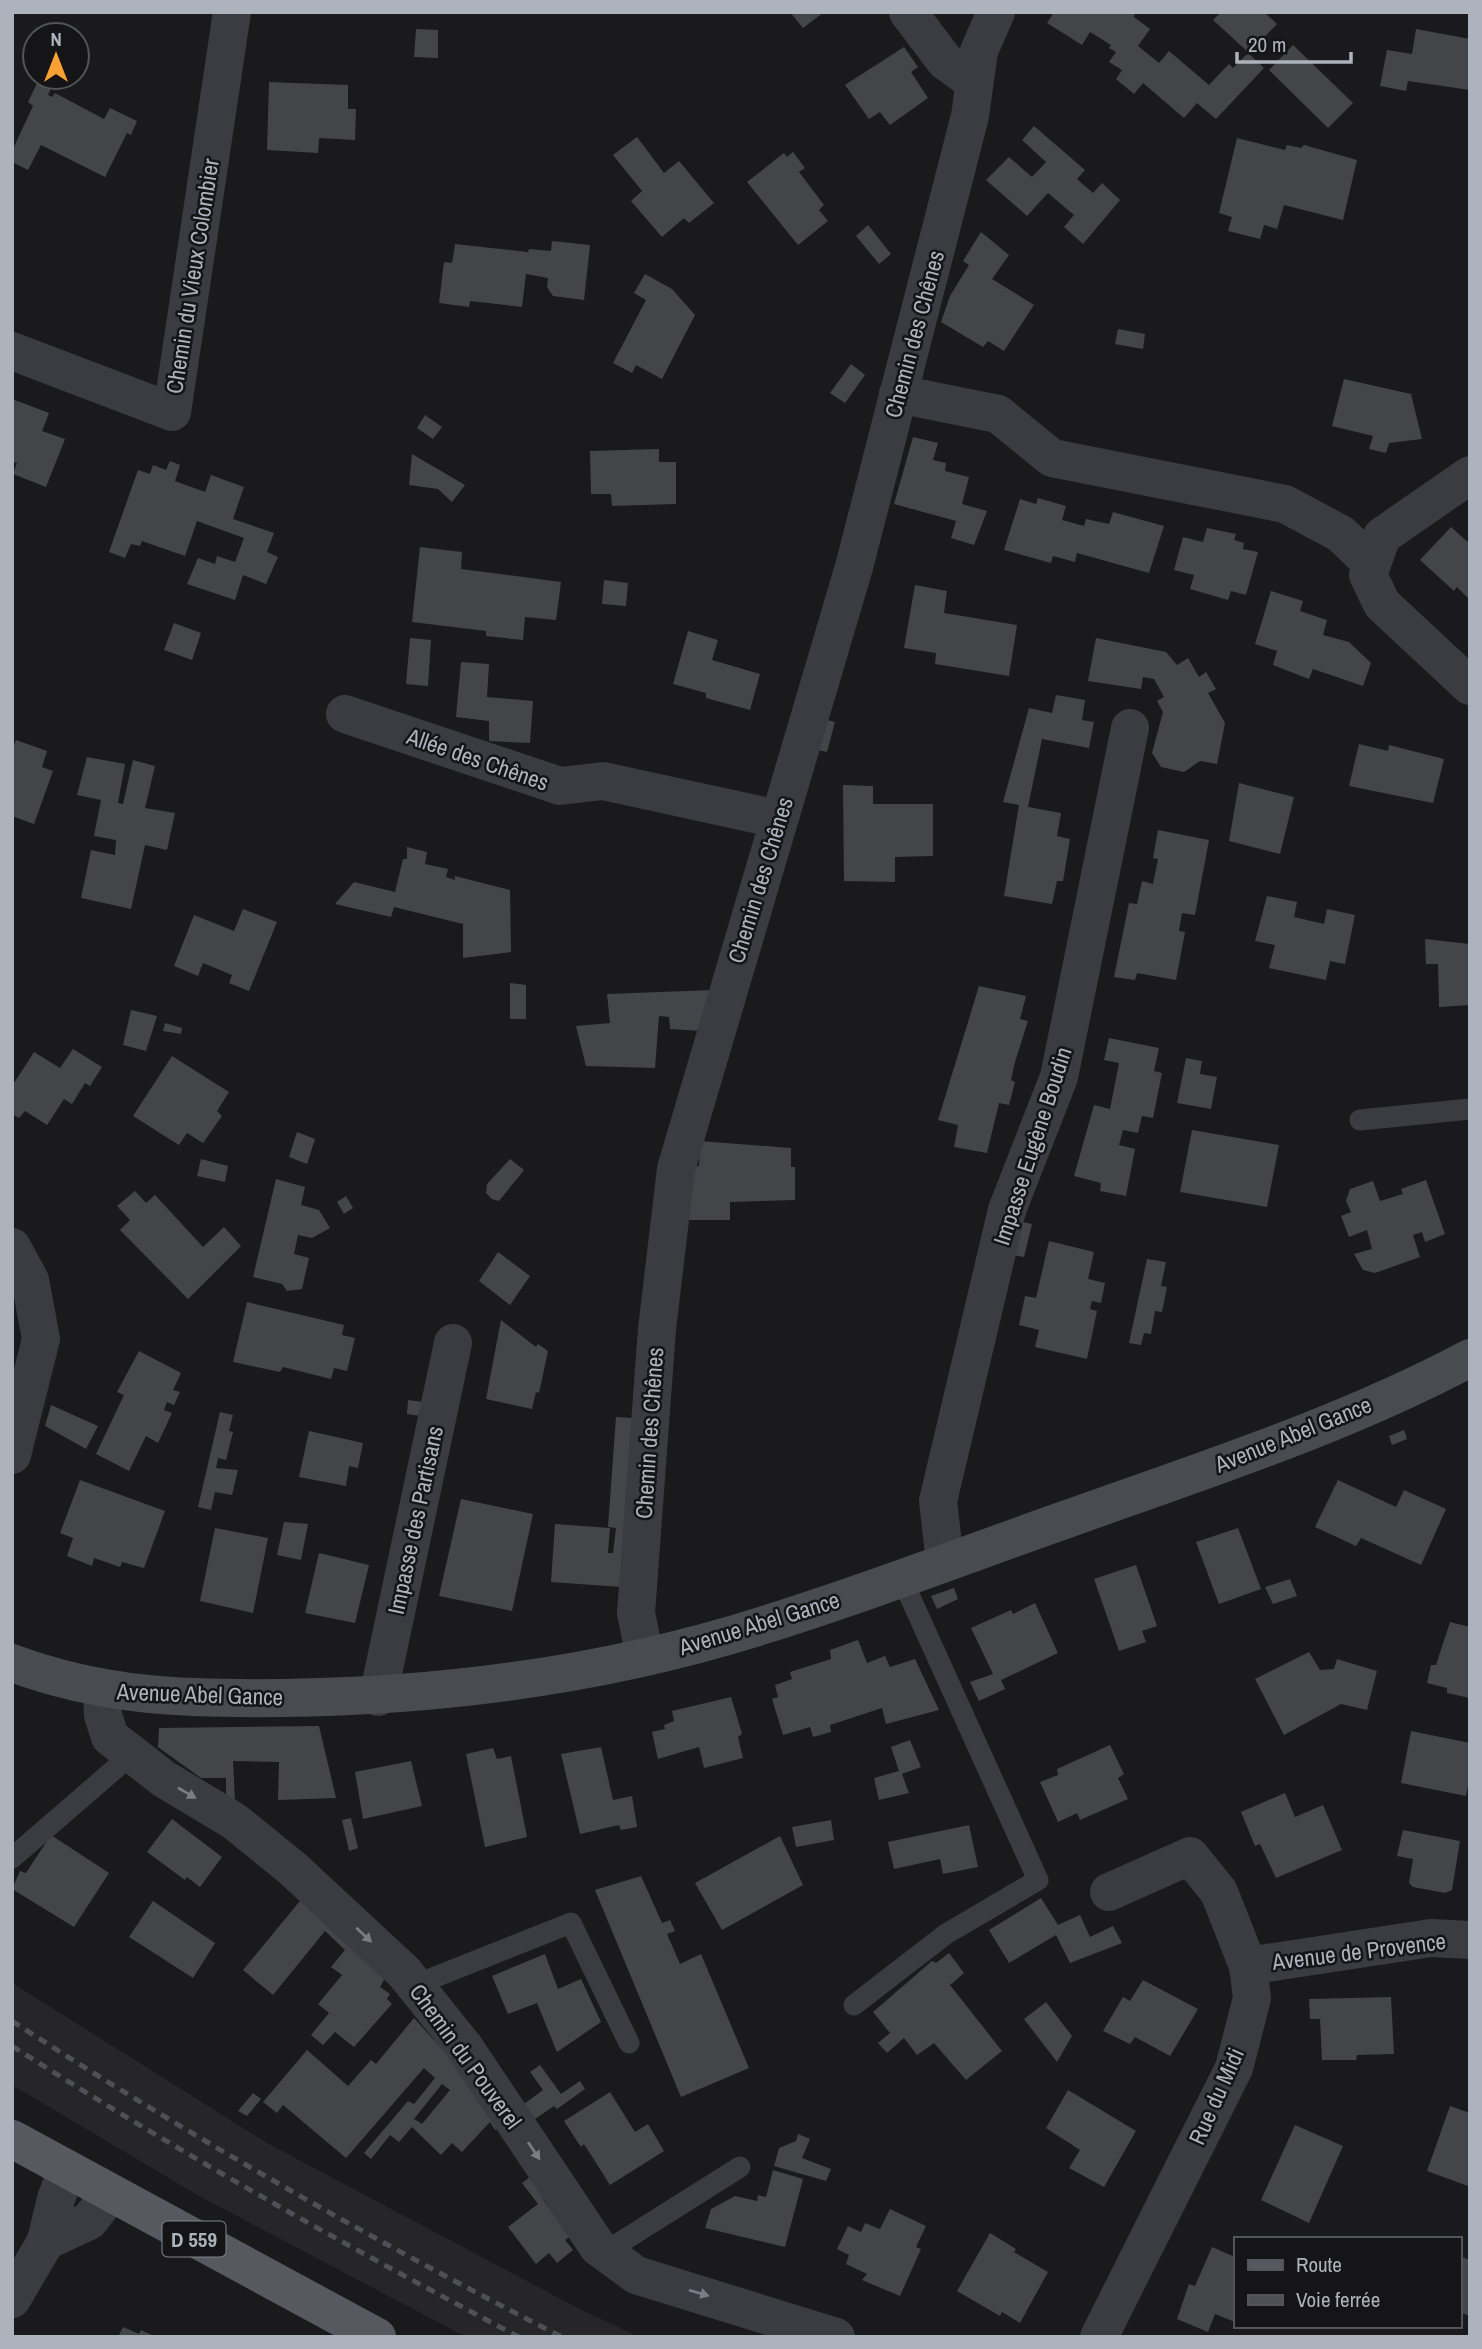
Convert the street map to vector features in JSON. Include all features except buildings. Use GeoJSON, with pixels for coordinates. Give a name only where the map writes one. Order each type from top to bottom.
{"type":"FeatureCollection","features":[{"type":"Feature","properties":{"kind":"main road","name":"Avenue Abel Gance"},"geometry":{"type":"LineString","coordinates":[[12,1663],[53,1678],[102,1690],[231,1698],[377,1697],[514,1681],[645,1657],[763,1626],[1298,1436],[1470,1358]]}},
{"type":"Feature","properties":{"kind":"main road","name":"D 559"},"geometry":{"type":"LineString","coordinates":[[12,2138],[110,2194],[377,2337]]}},
{"type":"Feature","properties":{"kind":"street","name":"Chemin du Vieux Colombier"},"geometry":{"type":"LineString","coordinates":[[12,351],[172,412],[232,12]]}},
{"type":"Feature","properties":{"kind":"street"},"geometry":{"type":"LineString","coordinates":[[908,12],[972,99]]}},
{"type":"Feature","properties":{"kind":"street","name":"Chemin des Chênes"},"geometry":{"type":"LineString","coordinates":[[645,1657],[636,1613],[657,1329],[677,1169],[854,567],[972,99],[979,51],[996,12]]}},
{"type":"Feature","properties":{"kind":"street"},"geometry":{"type":"LineString","coordinates":[[898,394],[998,414],[1052,458],[1285,504],[1341,534],[1372,564]]}},
{"type":"Feature","properties":{"kind":"street"},"geometry":{"type":"LineString","coordinates":[[1470,475],[1382,536],[1368,575],[1382,604],[1470,686]]}},
{"type":"Feature","properties":{"kind":"street","name":"Allée des Chênes"},"geometry":{"type":"LineString","coordinates":[[345,714],[560,786],[603,781],[778,819]]}},
{"type":"Feature","properties":{"kind":"street","name":"Impasse Eugène Boudin"},"geometry":{"type":"LineString","coordinates":[[945,1562],[938,1501],[1007,1210],[1059,1077],[1129,728]]}},
{"type":"Feature","properties":{"kind":"street"},"geometry":{"type":"LineString","coordinates":[[12,1247],[30,1280],[41,1339],[12,1455]]}},
{"type":"Feature","properties":{"kind":"street","name":"Impasse des Partisans"},"geometry":{"type":"LineString","coordinates":[[377,1697],[453,1343]]}},
{"type":"Feature","properties":{"kind":"street","name":"Chemin du Pouverel"},"geometry":{"type":"LineString","coordinates":[[102,1690],[103,1714],[110,1737],[163,1779],[234,1821],[292,1868],[415,1985],[465,2048],[604,2252],[636,2275],[836,2337]]}},
{"type":"Feature","properties":{"kind":"street","name":"Rue du Midi"},"geometry":{"type":"LineString","coordinates":[[1099,2337],[1234,2068],[1252,1998],[1248,1966],[1219,1892],[1190,1856],[1109,1892]]}},
{"type":"Feature","properties":{"kind":"street","name":"Avenue de Provence"},"geometry":{"type":"LineString","coordinates":[[1248,1966],[1431,1938],[1470,1940]]}},
{"type":"Feature","properties":{"kind":"street"},"geometry":{"type":"LineString","coordinates":[[12,2299],[46,2241],[55,2199],[67,2169]]}},
{"type":"Feature","properties":{"kind":"street"},"geometry":{"type":"LineString","coordinates":[[46,2241],[89,2221],[110,2194]]}},
{"type":"Feature","properties":{"kind":"lane"},"geometry":{"type":"LineString","coordinates":[[1360,1120],[1470,1109]]}},
{"type":"Feature","properties":{"kind":"lane"},"geometry":{"type":"LineString","coordinates":[[854,2005],[946,1934],[1038,1880],[901,1577]]}},
{"type":"Feature","properties":{"kind":"lane"},"geometry":{"type":"LineString","coordinates":[[12,1858],[131,1755]]}},
{"type":"Feature","properties":{"kind":"lane"},"geometry":{"type":"LineString","coordinates":[[415,1985],[571,1923],[629,2043]]}},
{"type":"Feature","properties":{"kind":"lane"},"geometry":{"type":"LineString","coordinates":[[604,2252],[740,2167]]}},
{"type":"Feature","properties":{"kind":"shaded area"},"geometry":{"type":"Polygon","coordinates":[[[12,1983],[267,2143],[574,2306],[639,2337],[466,2337],[199,2196],[12,2085],[12,1983]]]}},
{"type":"Feature","properties":{"kind":"railway"},"geometry":{"type":"LineString","coordinates":[[12,2021],[283,2186],[562,2337]]}},
{"type":"Feature","properties":{"kind":"railway"},"geometry":{"type":"LineString","coordinates":[[12,2046],[262,2197],[519,2337]]}}]}
